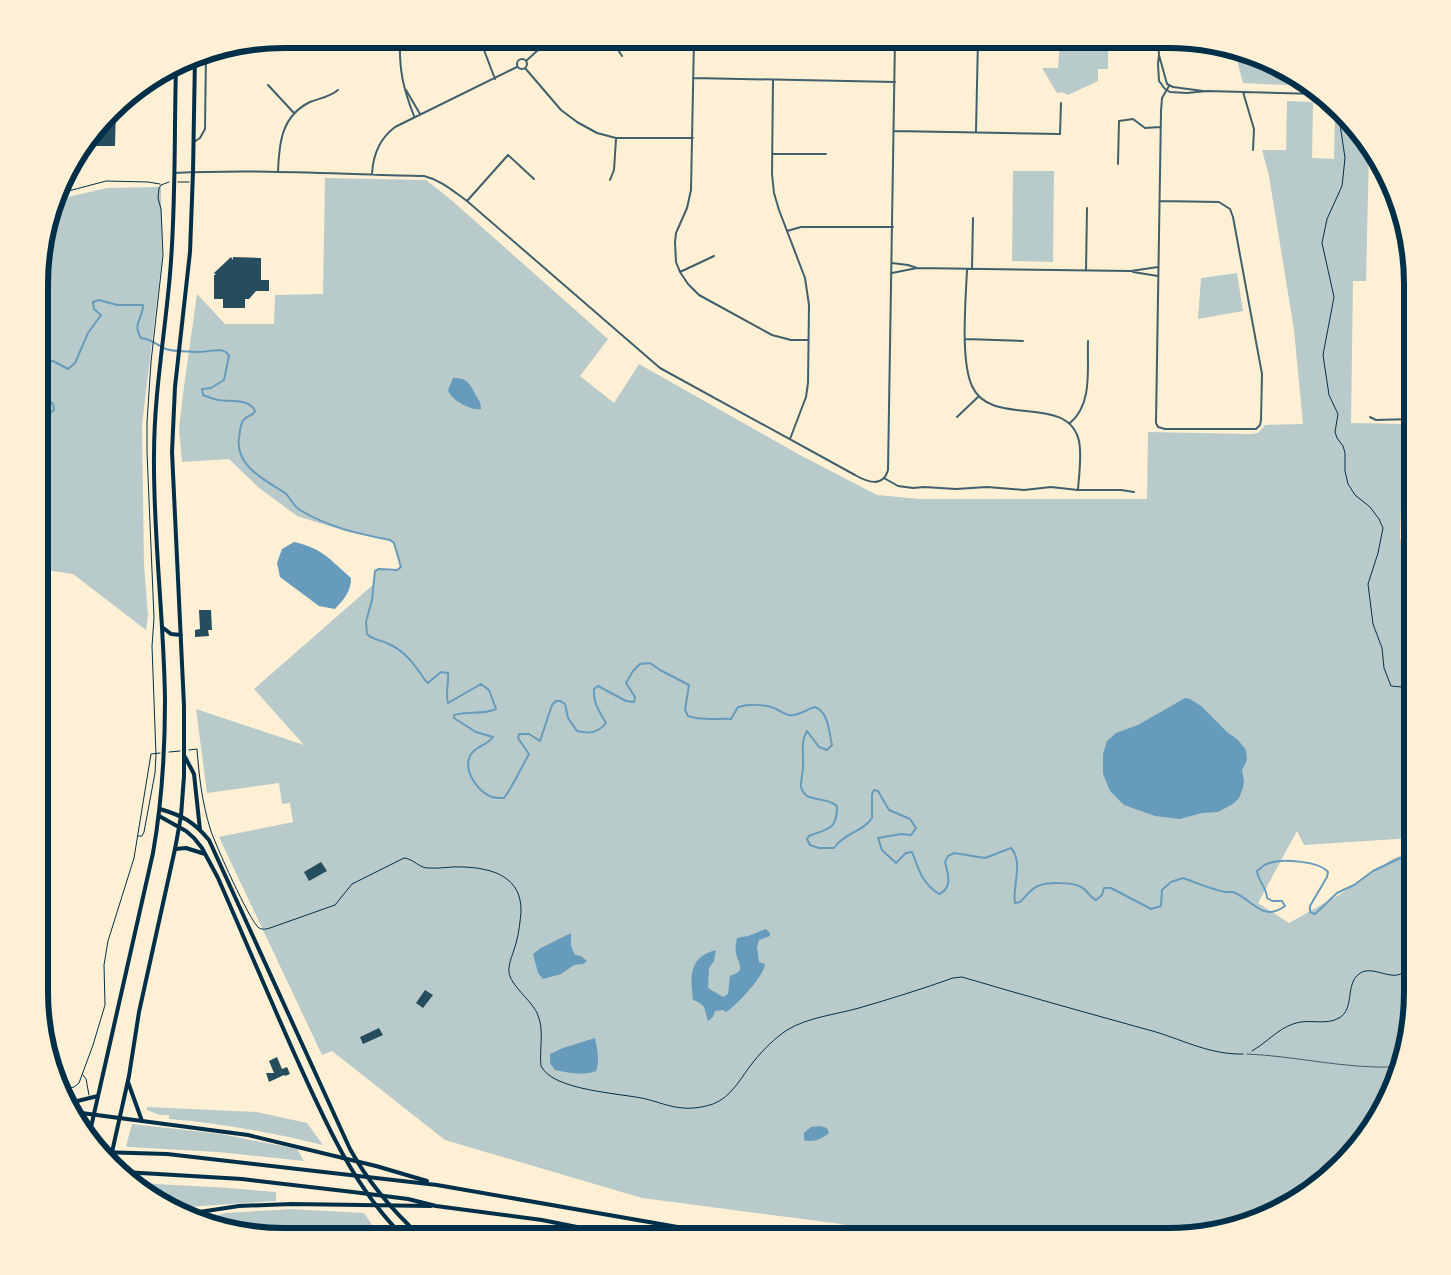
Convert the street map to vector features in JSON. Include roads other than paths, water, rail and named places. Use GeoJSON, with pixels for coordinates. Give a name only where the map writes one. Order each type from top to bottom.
{"type":"FeatureCollection","features":[{"type":"Feature","properties":{"kind":"main road"},"geometry":{"type":"LineString","coordinates":[[112,1153],[128,1082],[139,1012],[179,827],[185,757],[181,635],[172,470],[177,370],[190,252],[195,64]]}},
{"type":"Feature","properties":{"kind":"main road"},"geometry":{"type":"LineString","coordinates":[[91,1128],[153,853],[160,809],[165,737],[154,457],[156,394],[172,252],[176,74]]}},
{"type":"Feature","properties":{"kind":"main road"},"geometry":{"type":"LineString","coordinates":[[162,627],[171,634],[181,635]]}},
{"type":"Feature","properties":{"kind":"main road"},"geometry":{"type":"LineString","coordinates":[[185,757],[194,774],[200,830]]}},
{"type":"Feature","properties":{"kind":"main road"},"geometry":{"type":"LineString","coordinates":[[160,809],[194,823],[214,850],[333,1114],[355,1158],[388,1204],[412,1228]]}},
{"type":"Feature","properties":{"kind":"main road"},"geometry":{"type":"LineString","coordinates":[[159,816],[194,838],[205,854],[218,878],[314,1098],[334,1138],[368,1194],[397,1228]]}},
{"type":"Feature","properties":{"kind":"main road"},"geometry":{"type":"LineString","coordinates":[[175,848],[186,848],[205,854]]}},
{"type":"Feature","properties":{"kind":"main road"},"geometry":{"type":"LineString","coordinates":[[246,943],[255,939]]}},
{"type":"Feature","properties":{"kind":"main road"},"geometry":{"type":"LineString","coordinates":[[128,1082],[142,1122]]}},
{"type":"Feature","properties":{"kind":"main road"},"geometry":{"type":"LineString","coordinates":[[75,1102],[98,1096]]}},
{"type":"Feature","properties":{"kind":"main road"},"geometry":{"type":"LineString","coordinates":[[81,1113],[227,1131],[376,1166],[437,1184]]}},
{"type":"Feature","properties":{"kind":"main road"},"geometry":{"type":"LineString","coordinates":[[111,1152],[167,1154],[437,1184],[684,1228]]}},
{"type":"Feature","properties":{"kind":"main road"},"geometry":{"type":"LineString","coordinates":[[132,1172],[242,1179],[353,1192],[436,1206],[542,1220],[582,1228]]}},
{"type":"Feature","properties":{"kind":"main road"},"geometry":{"type":"LineString","coordinates":[[199,1212],[270,1204],[436,1206]]}},
{"type":"Feature","properties":{"kind":"street"},"geometry":{"type":"LineString","coordinates":[[400,48],[400,68],[404,88],[414,116]]}},
{"type":"Feature","properties":{"kind":"street"},"geometry":{"type":"LineString","coordinates":[[484,48],[495,79]]}},
{"type":"Feature","properties":{"kind":"street"},"geometry":{"type":"LineString","coordinates":[[525,68],[527,65],[526,61],[540,48]]}},
{"type":"Feature","properties":{"kind":"street"},"geometry":{"type":"LineString","coordinates":[[617,48],[622,56]]}},
{"type":"Feature","properties":{"kind":"street"},"geometry":{"type":"LineString","coordinates":[[694,48],[691,190],[687,208],[674,242],[676,262],[688,284],[699,295],[772,335],[791,340],[808,340]]}},
{"type":"Feature","properties":{"kind":"street"},"geometry":{"type":"LineString","coordinates":[[174,173],[278,172],[424,176],[433,178],[442,182],[467,201],[660,368],[864,480],[876,482],[884,478],[888,468],[895,48]]}},
{"type":"Feature","properties":{"kind":"street"},"geometry":{"type":"LineString","coordinates":[[976,132],[978,48]]}},
{"type":"Feature","properties":{"kind":"street"},"geometry":{"type":"LineString","coordinates":[[1159,48],[1165,80],[1173,88],[1204,91],[1308,94]]}},
{"type":"Feature","properties":{"kind":"street"},"geometry":{"type":"LineString","coordinates":[[1160,55],[1158,64],[1159,80],[1166,90],[1179,93],[1204,91]]}},
{"type":"Feature","properties":{"kind":"street"},"geometry":{"type":"LineString","coordinates":[[517,67],[518,60],[526,61]]}},
{"type":"Feature","properties":{"kind":"street"},"geometry":{"type":"LineString","coordinates":[[194,142],[200,138],[205,129],[206,61]]}},
{"type":"Feature","properties":{"kind":"street"},"geometry":{"type":"LineString","coordinates":[[372,174],[373,159],[380,141],[395,127],[517,67]]}},
{"type":"Feature","properties":{"kind":"street"},"geometry":{"type":"LineString","coordinates":[[517,67],[521,70],[525,68]]}},
{"type":"Feature","properties":{"kind":"street"},"geometry":{"type":"LineString","coordinates":[[525,68],[561,110],[597,133],[616,138],[693,138]]}},
{"type":"Feature","properties":{"kind":"street"},"geometry":{"type":"LineString","coordinates":[[693,78],[895,82]]}},
{"type":"Feature","properties":{"kind":"street"},"geometry":{"type":"LineString","coordinates":[[774,80],[772,154],[774,193],[805,278],[809,305],[806,397],[789,440]]}},
{"type":"Feature","properties":{"kind":"street"},"geometry":{"type":"LineString","coordinates":[[268,85],[294,113]]}},
{"type":"Feature","properties":{"kind":"street"},"geometry":{"type":"LineString","coordinates":[[1160,201],[1219,202],[1230,209],[1233,216],[1262,374],[1261,420],[1259,427],[1252,430],[1165,429],[1158,427],[1156,423],[1158,267],[1162,98],[1169,86]]}},
{"type":"Feature","properties":{"kind":"street"},"geometry":{"type":"LineString","coordinates":[[404,88],[420,114]]}},
{"type":"Feature","properties":{"kind":"street"},"geometry":{"type":"LineString","coordinates":[[278,172],[281,136],[294,113],[305,105],[338,90]]}},
{"type":"Feature","properties":{"kind":"street"},"geometry":{"type":"LineString","coordinates":[[1243,92],[1254,129],[1253,150]]}},
{"type":"Feature","properties":{"kind":"street"},"geometry":{"type":"LineString","coordinates":[[894,131],[1060,134],[1061,103]]}},
{"type":"Feature","properties":{"kind":"street"},"geometry":{"type":"LineString","coordinates":[[1118,164],[1119,121],[1133,119],[1145,128],[1161,127]]}},
{"type":"Feature","properties":{"kind":"street"},"geometry":{"type":"LineString","coordinates":[[610,180],[614,170],[616,138]]}},
{"type":"Feature","properties":{"kind":"street"},"geometry":{"type":"LineString","coordinates":[[772,154],[826,154]]}},
{"type":"Feature","properties":{"kind":"street"},"geometry":{"type":"LineString","coordinates":[[467,201],[508,155],[534,179]]}},
{"type":"Feature","properties":{"kind":"street"},"geometry":{"type":"LineString","coordinates":[[1086,271],[1087,208]]}},
{"type":"Feature","properties":{"kind":"street"},"geometry":{"type":"LineString","coordinates":[[972,268],[973,218]]}},
{"type":"Feature","properties":{"kind":"street"},"geometry":{"type":"LineString","coordinates":[[787,231],[801,227],[893,227]]}},
{"type":"Feature","properties":{"kind":"street"},"geometry":{"type":"LineString","coordinates":[[680,272],[714,256]]}},
{"type":"Feature","properties":{"kind":"street"},"geometry":{"type":"LineString","coordinates":[[892,264],[908,265],[917,268]]}},
{"type":"Feature","properties":{"kind":"street"},"geometry":{"type":"LineString","coordinates":[[892,273],[917,268],[1131,271],[1158,267]]}},
{"type":"Feature","properties":{"kind":"street"},"geometry":{"type":"LineString","coordinates":[[967,268],[966,369],[972,387],[979,396],[991,405],[1054,415],[1070,423],[1079,440],[1078,490]]}},
{"type":"Feature","properties":{"kind":"street"},"geometry":{"type":"LineString","coordinates":[[1131,271],[1158,276]]}},
{"type":"Feature","properties":{"kind":"street"},"geometry":{"type":"LineString","coordinates":[[966,340],[1023,341]]}},
{"type":"Feature","properties":{"kind":"street"},"geometry":{"type":"LineString","coordinates":[[1070,423],[1082,408],[1086,394],[1088,341]]}},
{"type":"Feature","properties":{"kind":"street"},"geometry":{"type":"LineString","coordinates":[[958,417],[979,396]]}},
{"type":"Feature","properties":{"kind":"street"},"geometry":{"type":"LineString","coordinates":[[1370,417],[1376,420],[1404,419]]}},
{"type":"Feature","properties":{"kind":"street"},"geometry":{"type":"LineString","coordinates":[[884,478],[894,484],[908,488],[956,489],[987,487],[1024,490],[1051,488],[1134,492]]}},
{"type":"Feature","properties":{"kind":"lane"},"geometry":{"type":"LineString","coordinates":[[1247,1054],[1378,1068],[1391,1067]]}},
{"type":"Feature","properties":{"kind":"water"},"geometry":{"type":"Polygon","coordinates":[[[453,378],[462,379],[468,383],[480,402],[481,409],[467,407],[450,394],[448,390],[453,378]]]}},
{"type":"Feature","properties":{"kind":"water"},"geometry":{"type":"Polygon","coordinates":[[[294,542],[319,551],[351,578],[348,591],[335,609],[319,606],[280,577],[277,563],[282,549],[294,542]]]}},
{"type":"Feature","properties":{"kind":"water"},"geometry":{"type":"Polygon","coordinates":[[[1185,698],[1201,706],[1227,732],[1238,740],[1246,750],[1247,760],[1242,770],[1243,788],[1239,798],[1233,804],[1218,812],[1202,813],[1180,819],[1155,816],[1124,805],[1110,791],[1103,774],[1103,754],[1107,741],[1116,733],[1138,725],[1185,698]]]}},
{"type":"Feature","properties":{"kind":"water"},"geometry":{"type":"Polygon","coordinates":[[[766,929],[770,936],[759,940],[757,947],[759,962],[765,964],[760,976],[743,997],[731,1008],[726,1012],[723,1010],[715,1011],[713,1017],[708,1021],[703,1006],[693,1000],[692,975],[696,963],[707,953],[716,950],[714,961],[709,968],[708,988],[723,997],[728,994],[730,976],[740,970],[736,952],[737,938],[766,929]]]}},
{"type":"Feature","properties":{"kind":"water"},"geometry":{"type":"Polygon","coordinates":[[[571,933],[571,946],[575,955],[581,956],[587,961],[583,964],[574,965],[561,974],[543,979],[538,973],[533,954],[571,933]]]}},
{"type":"Feature","properties":{"kind":"water"},"geometry":{"type":"Polygon","coordinates":[[[595,1038],[598,1058],[596,1071],[581,1074],[565,1072],[555,1070],[550,1063],[550,1054],[595,1038]]]}},
{"type":"Feature","properties":{"kind":"water"},"geometry":{"type":"Polygon","coordinates":[[[820,1126],[827,1128],[829,1133],[817,1140],[804,1140],[804,1133],[811,1127],[820,1126]]]}},
{"type":"Feature","properties":{"kind":"waterway"},"geometry":{"type":"LineString","coordinates":[[48,361],[53,361],[68,369],[75,363],[88,333],[101,315],[94,309],[93,302],[99,300],[117,305],[143,305],[138,325],[141,338],[166,349],[197,352],[219,350],[227,353],[229,356],[224,380],[211,388],[202,389],[203,395],[218,400],[244,402],[249,404],[255,411],[243,420],[239,438],[239,448],[242,457],[253,471],[285,493],[298,508],[311,516],[344,529],[390,540],[394,543],[401,567],[397,570],[379,569],[375,571],[372,600],[366,622],[367,634],[400,651],[409,659],[428,683],[441,672],[448,673],[448,703],[481,684],[489,690],[496,709],[486,712],[454,715],[454,718],[476,732],[493,737],[474,750],[468,762],[470,774],[477,786],[492,797],[504,798],[529,754],[518,738],[519,734],[529,734],[540,741],[552,705],[556,701],[565,704],[568,718],[577,731],[596,731],[606,723],[596,703],[594,689],[598,686],[626,701],[634,702],[635,697],[626,683],[640,664],[650,663],[689,685],[685,710],[688,716],[693,718],[731,719],[738,707],[752,705],[770,707],[789,715],[799,714],[815,707],[820,710],[828,723],[832,745],[827,750],[819,747],[807,731],[803,744],[801,787],[807,796],[834,803],[837,806],[837,814],[830,827],[809,836],[807,839],[810,845],[819,848],[834,848],[843,839],[868,823],[872,818],[872,794],[874,790],[878,791],[889,810],[910,819],[916,828],[911,835],[901,834],[878,838],[882,850],[896,863],[906,853],[912,852],[925,881],[939,894],[948,884],[945,862],[948,856],[954,853],[985,858],[1011,848],[1017,861],[1015,903],[1020,902],[1035,887],[1060,883],[1077,885],[1096,900],[1102,895],[1104,888],[1111,888],[1151,909],[1161,906],[1162,890],[1171,882],[1183,878],[1214,889],[1233,892],[1258,908],[1270,912],[1277,911],[1285,906],[1282,901],[1272,901],[1267,898],[1257,871],[1273,862],[1290,861],[1316,865],[1328,872],[1310,906],[1310,912],[1315,914],[1337,893],[1354,885],[1373,871],[1404,858]]}},
{"type":"Feature","properties":{"kind":"waterway"},"geometry":{"type":"LineString","coordinates":[[48,400],[53,404],[54,410],[48,415]]}}]}
